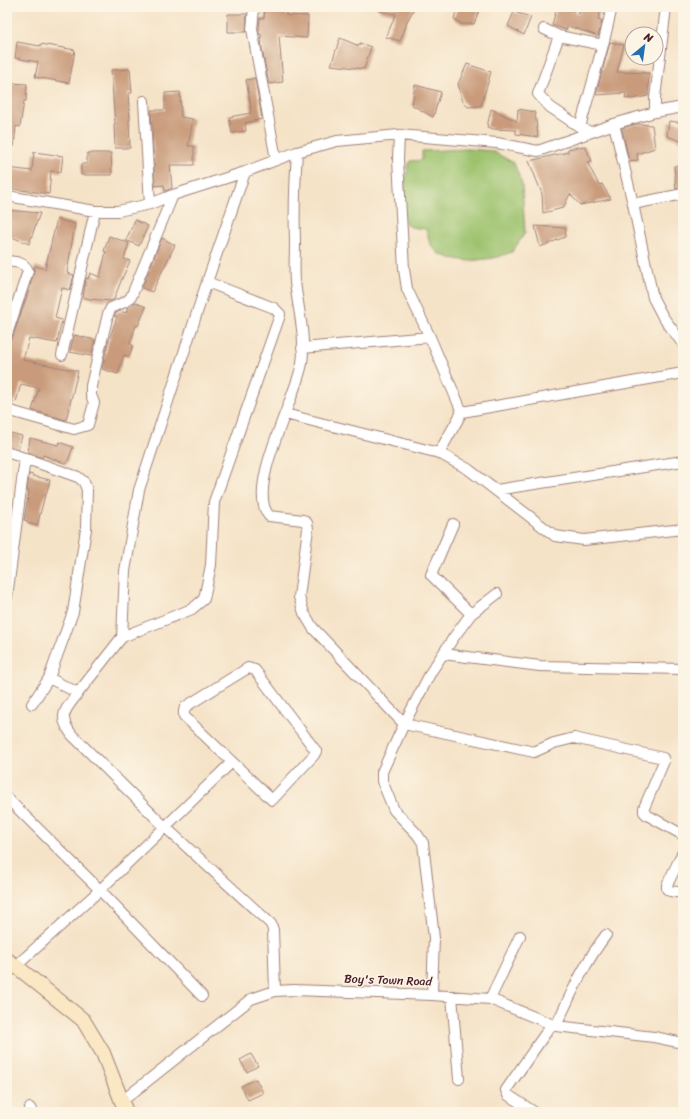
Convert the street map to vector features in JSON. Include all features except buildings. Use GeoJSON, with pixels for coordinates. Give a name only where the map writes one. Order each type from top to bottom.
{"type":"FeatureCollection","features":[{"type":"Feature","properties":{"kind":"street"},"geometry":{"type":"LineString","coordinates":[[254,7],[252,29],[276,160]]}},
{"type":"Feature","properties":{"kind":"street"},"geometry":{"type":"LineString","coordinates":[[580,127],[604,45],[612,7]]}},
{"type":"Feature","properties":{"kind":"street"},"geometry":{"type":"LineString","coordinates":[[655,112],[655,98],[666,7]]}},
{"type":"Feature","properties":{"kind":"street"},"geometry":{"type":"LineString","coordinates":[[544,29],[559,36],[604,45]]}},
{"type":"Feature","properties":{"kind":"street"},"geometry":{"type":"LineString","coordinates":[[559,36],[538,94],[550,107],[590,132]]}},
{"type":"Feature","properties":{"kind":"street"},"geometry":{"type":"LineString","coordinates":[[144,101],[150,204]]}},
{"type":"Feature","properties":{"kind":"street"},"geometry":{"type":"LineString","coordinates":[[7,196],[96,211],[118,211],[150,204],[245,172],[297,152],[337,141],[399,135],[497,143],[538,151],[614,124],[655,112],[683,107]]}},
{"type":"Feature","properties":{"kind":"street"},"geometry":{"type":"LineString","coordinates":[[614,124],[653,298],[663,317],[683,344]]}},
{"type":"Feature","properties":{"kind":"street"},"geometry":{"type":"LineString","coordinates":[[399,135],[398,160],[404,269],[407,289],[430,337],[462,412]]}},
{"type":"Feature","properties":{"kind":"street"},"geometry":{"type":"LineString","coordinates":[[297,152],[294,190],[295,281],[301,313],[302,364],[268,458],[264,480],[263,498],[265,511],[269,516],[303,520],[307,523],[308,529],[299,597],[304,612],[313,628],[404,724],[534,752],[554,743],[574,738],[663,758],[664,761],[644,808],[644,812],[683,835]]}},
{"type":"Feature","properties":{"kind":"street"},"geometry":{"type":"LineString","coordinates":[[122,637],[125,570],[139,490],[206,282],[245,172]]}},
{"type":"Feature","properties":{"kind":"street"},"geometry":{"type":"LineString","coordinates":[[633,204],[683,194]]}},
{"type":"Feature","properties":{"kind":"street"},"geometry":{"type":"LineString","coordinates":[[7,410],[74,429],[88,425],[94,403],[90,386],[108,314],[111,308],[127,301],[131,297],[173,195]]}},
{"type":"Feature","properties":{"kind":"street"},"geometry":{"type":"LineString","coordinates":[[62,355],[96,211]]}},
{"type":"Feature","properties":{"kind":"street"},"geometry":{"type":"LineString","coordinates":[[7,261],[23,264],[28,271],[7,334]]}},
{"type":"Feature","properties":{"kind":"street"},"geometry":{"type":"LineString","coordinates":[[206,282],[274,308],[280,314],[280,318],[214,502],[211,565],[204,599],[192,609],[122,637],[66,709],[63,718],[65,726],[72,735],[164,826],[270,924],[273,930],[275,991]]}},
{"type":"Feature","properties":{"kind":"street"},"geometry":{"type":"LineString","coordinates":[[302,348],[430,337]]}},
{"type":"Feature","properties":{"kind":"street"},"geometry":{"type":"LineString","coordinates":[[462,412],[683,373]]}},
{"type":"Feature","properties":{"kind":"street"},"geometry":{"type":"LineString","coordinates":[[439,453],[462,412]]}},
{"type":"Feature","properties":{"kind":"street"},"geometry":{"type":"LineString","coordinates":[[285,414],[439,453],[468,469],[555,536],[584,540],[683,529]]}},
{"type":"Feature","properties":{"kind":"street"},"geometry":{"type":"LineString","coordinates":[[7,452],[78,477],[84,482],[86,490],[86,529],[73,612],[49,678],[32,704]]}},
{"type":"Feature","properties":{"kind":"street"},"geometry":{"type":"LineString","coordinates":[[7,595],[25,458]]}},
{"type":"Feature","properties":{"kind":"street"},"geometry":{"type":"LineString","coordinates":[[496,490],[683,461]]}},
{"type":"Feature","properties":{"kind":"street"},"geometry":{"type":"LineString","coordinates":[[7,518],[17,522]]}},
{"type":"Feature","properties":{"kind":"street"},"geometry":{"type":"LineString","coordinates":[[454,524],[431,575],[471,614]]}},
{"type":"Feature","properties":{"kind":"street"},"geometry":{"type":"LineString","coordinates":[[432,995],[434,938],[423,843],[394,810],[382,781],[382,772],[404,724],[431,672],[471,614],[497,594]]}},
{"type":"Feature","properties":{"kind":"street"},"geometry":{"type":"LineString","coordinates":[[443,654],[540,666],[683,669]]}},
{"type":"Feature","properties":{"kind":"street"},"geometry":{"type":"LineString","coordinates":[[248,668],[252,668],[316,751],[272,800],[232,762],[184,716],[184,711],[185,707],[248,668]]}},
{"type":"Feature","properties":{"kind":"street"},"geometry":{"type":"LineString","coordinates":[[49,678],[78,693]]}},
{"type":"Feature","properties":{"kind":"street"},"geometry":{"type":"LineString","coordinates":[[124,1106],[102,1053],[83,1020],[12,963],[100,890],[164,826],[232,762]]}},
{"type":"Feature","properties":{"kind":"street"},"geometry":{"type":"LineString","coordinates":[[7,798],[100,890],[202,996]]}},
{"type":"Feature","properties":{"kind":"street"},"geometry":{"type":"LineString","coordinates":[[683,852],[667,884],[667,889],[670,891],[683,893]]}},
{"type":"Feature","properties":{"kind":"street"},"geometry":{"type":"LineString","coordinates":[[534,1112],[508,1095],[506,1090],[554,1025],[596,947],[606,935]]}},
{"type":"Feature","properties":{"kind":"street"},"geometry":{"type":"LineString","coordinates":[[490,999],[520,936]]}},
{"type":"Feature","properties":{"kind":"street","name":"Boy's Town Road"},"geometry":{"type":"LineString","coordinates":[[124,1106],[252,999],[275,991],[294,990],[432,995],[490,999],[554,1025],[654,1037],[683,1043]]}},
{"type":"Feature","properties":{"kind":"street"},"geometry":{"type":"LineString","coordinates":[[452,996],[460,1079]]}},
{"type":"Feature","properties":{"kind":"green space"},"geometry":{"type":"Polygon","coordinates":[[[468,149],[492,151],[514,163],[522,184],[525,233],[512,252],[494,258],[469,261],[439,254],[430,244],[426,229],[411,227],[405,223],[403,186],[410,161],[422,160],[422,151],[468,149]]]}}]}
